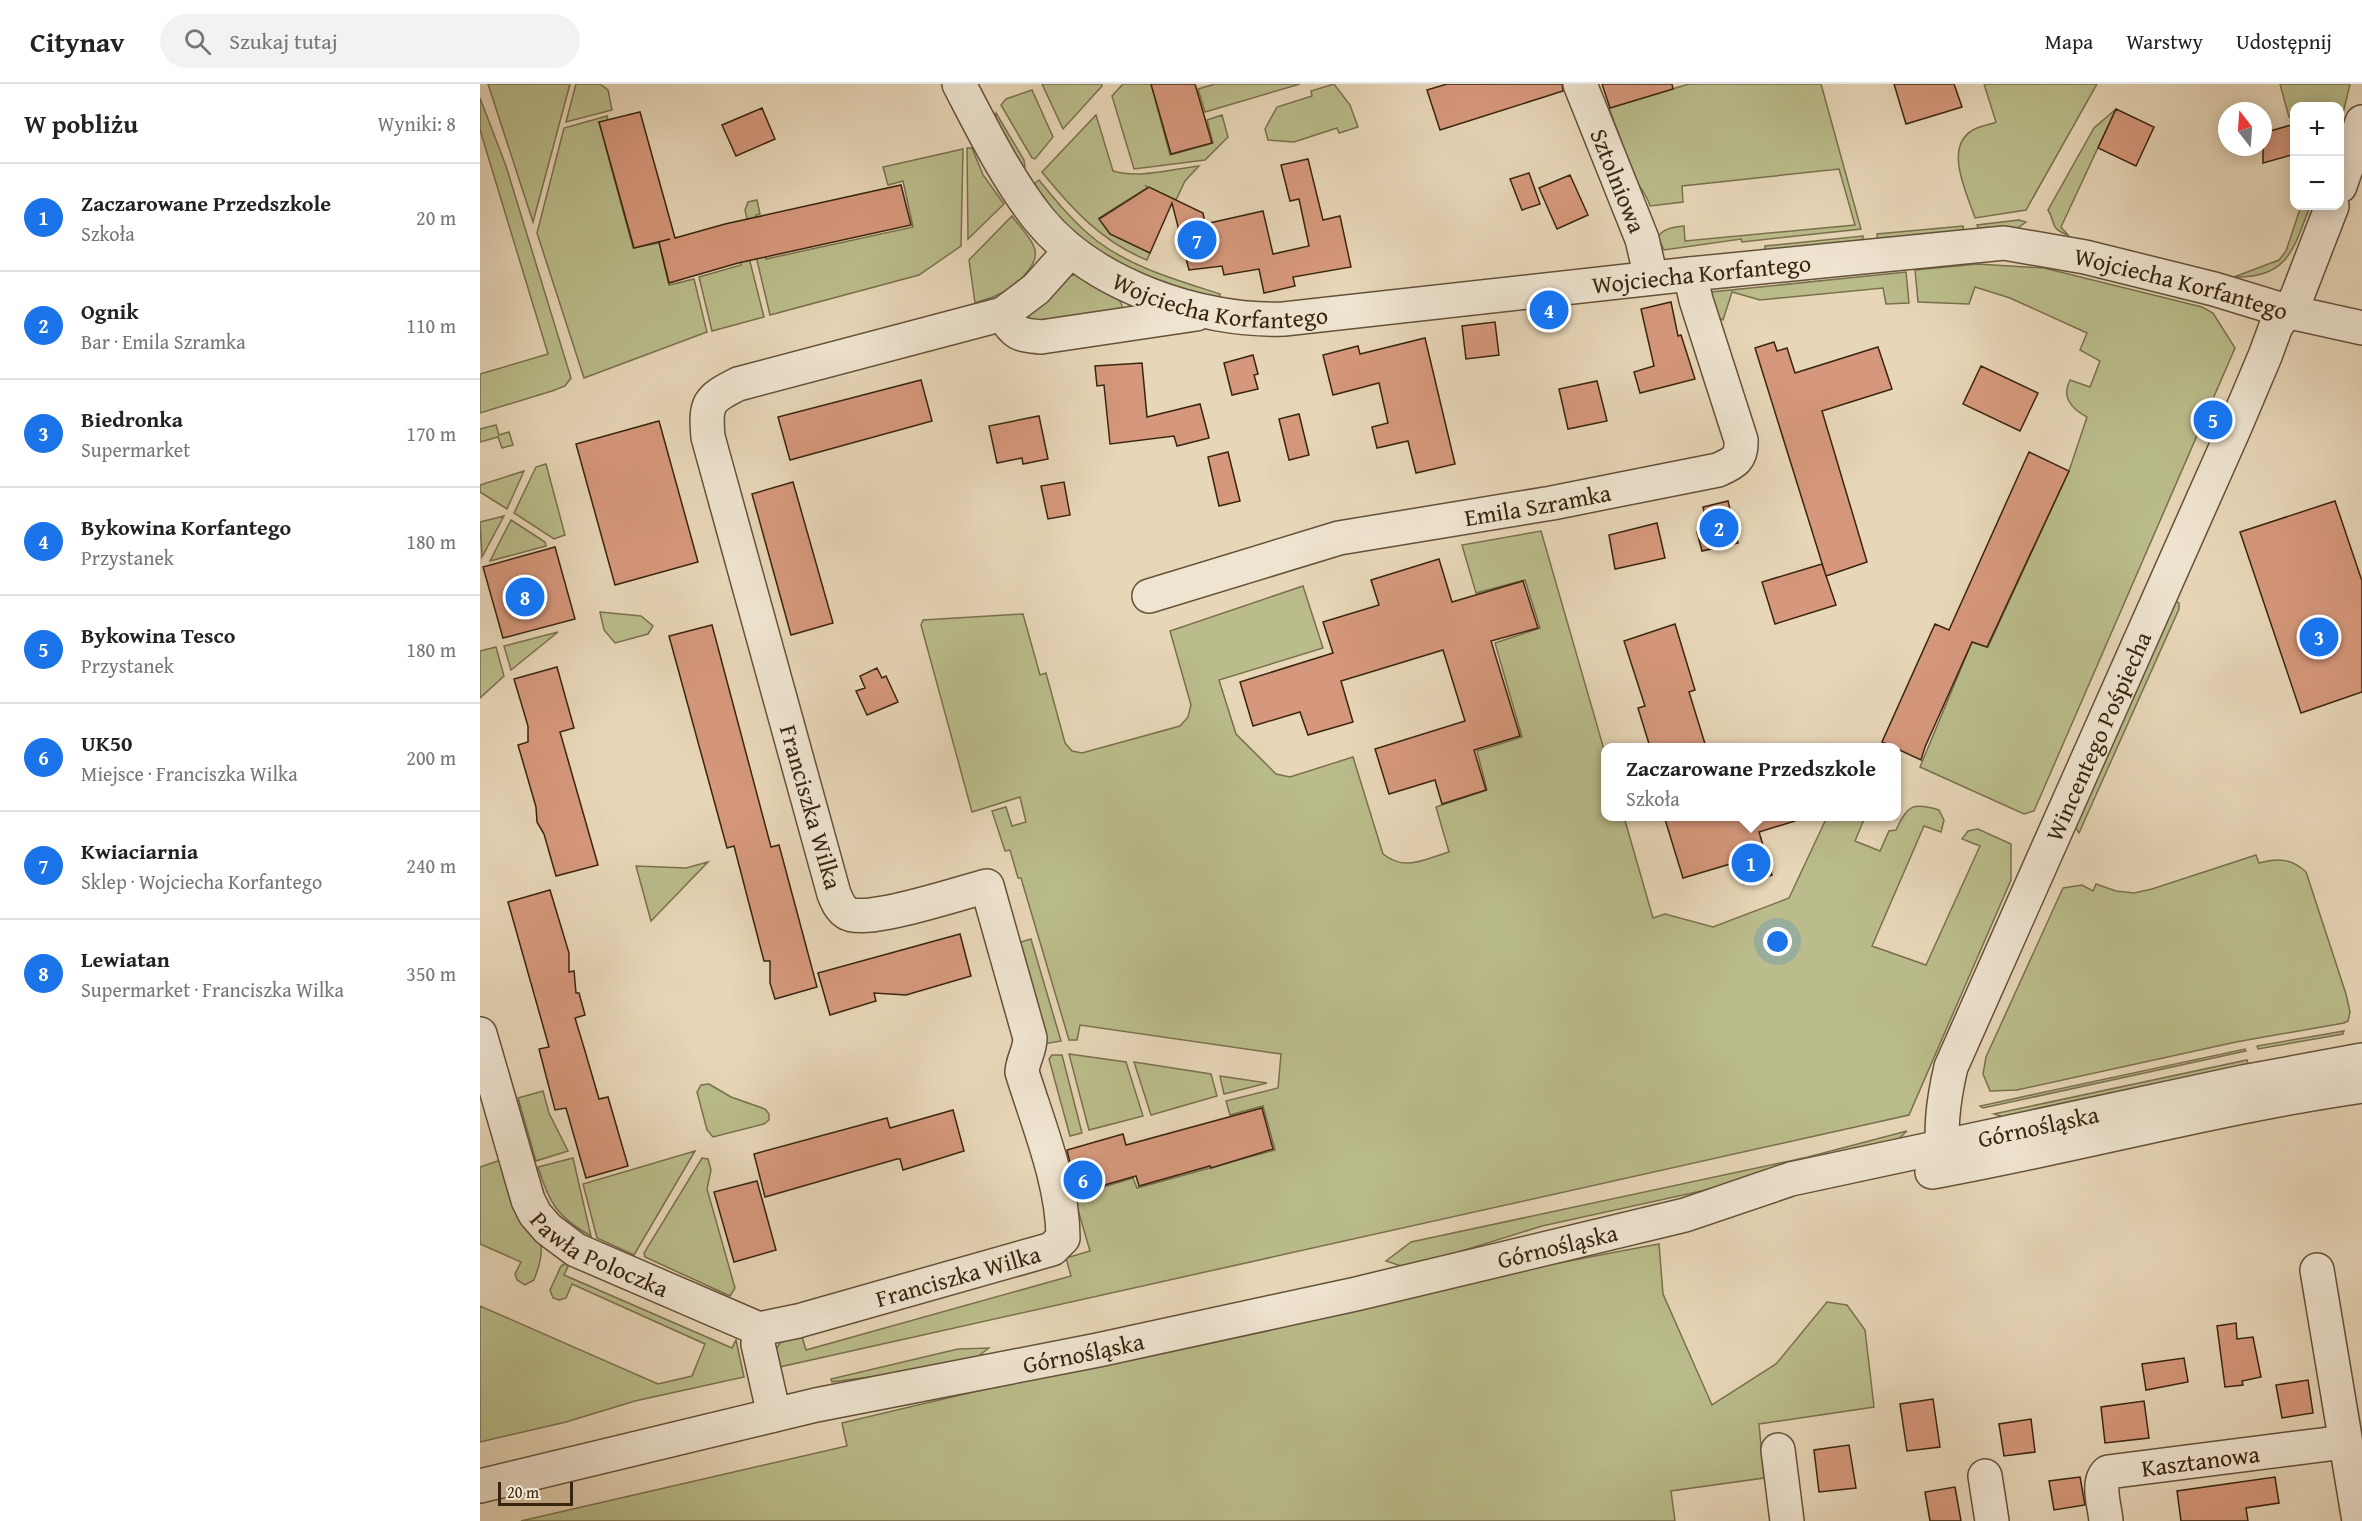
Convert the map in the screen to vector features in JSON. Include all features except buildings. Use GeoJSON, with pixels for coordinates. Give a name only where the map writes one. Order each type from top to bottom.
{"type":"FeatureCollection","features":[{"type":"Feature","properties":{"kind":"street","name":"Wojciecha Korfantego"},"geometry":{"type":"LineString","coordinates":[[959,84],[1011,179],[1039,219],[1070,251],[1123,282],[1159,299],[1205,312],[1246,319],[1284,319],[1651,278],[2004,243],[2096,259],[2214,289],[2286,311],[2362,328]]}},
{"type":"Feature","properties":{"kind":"street","name":"Sztolniowa"},"geometry":{"type":"LineString","coordinates":[[1580,84],[1642,239],[1651,278]]}},
{"type":"Feature","properties":{"kind":"street"},"geometry":{"type":"LineString","coordinates":[[2344,174],[2362,122]]}},
{"type":"Feature","properties":{"kind":"street","name":"Wincentego Pośpiecha"},"geometry":{"type":"LineString","coordinates":[[1943,1159],[1942,1110],[1951,1067],[2239,417],[2276,326],[2296,299],[2330,210]]}},
{"type":"Feature","properties":{"kind":"street","name":"Franciszka Wilka"},"geometry":{"type":"LineString","coordinates":[[759,1329],[798,1322],[1052,1249],[1063,1238],[1063,1217],[1022,1072],[1023,1062],[1030,1047],[1030,1038],[987,886],[874,916],[849,914],[840,906],[834,894],[708,436],[706,414],[716,395],[738,384],[1003,314],[1036,289],[1070,251]]}},
{"type":"Feature","properties":{"kind":"street","name":"Emila Szramka"},"geometry":{"type":"LineString","coordinates":[[1149,596],[1339,538],[1552,503],[1718,470],[1728,465],[1738,459],[1741,440],[1690,274]]}},
{"type":"Feature","properties":{"kind":"street"},"geometry":{"type":"LineString","coordinates":[[1003,314],[1011,328],[1022,335],[1041,337],[1205,312]]}},
{"type":"Feature","properties":{"kind":"street","name":"Pawła Poloczka"},"geometry":{"type":"LineString","coordinates":[[480,1034],[528,1200],[535,1214],[548,1229],[576,1250],[759,1329]]}},
{"type":"Feature","properties":{"kind":"street","name":"Górnośląska"},"geometry":{"type":"LineString","coordinates":[[480,1486],[816,1405],[966,1377],[1233,1321],[1685,1215],[1726,1210],[1943,1159],[2242,1082],[2362,1060]]}},
{"type":"Feature","properties":{"kind":"street","name":"Górnośląska"},"geometry":{"type":"LineString","coordinates":[[1943,1159],[2362,1086]]}},
{"type":"Feature","properties":{"kind":"street"},"geometry":{"type":"LineString","coordinates":[[2317,1270],[2359,1521]]}},
{"type":"Feature","properties":{"kind":"street"},"geometry":{"type":"LineString","coordinates":[[759,1329],[758,1344],[774,1415]]}},
{"type":"Feature","properties":{"kind":"street","name":"Kasztanowa"},"geometry":{"type":"LineString","coordinates":[[2106,1521],[2101,1483],[2103,1476],[2108,1472],[2345,1442]]}},
{"type":"Feature","properties":{"kind":"street"},"geometry":{"type":"LineString","coordinates":[[1778,1450],[1786,1521]]}},
{"type":"Feature","properties":{"kind":"street"},"geometry":{"type":"LineString","coordinates":[[1985,1476],[1992,1521]]}},
{"type":"Feature","properties":{"kind":"green space"},"geometry":{"type":"Polygon","coordinates":[[[488,84],[570,84],[533,222],[488,84]]]}},
{"type":"Feature","properties":{"kind":"green space"},"geometry":{"type":"Polygon","coordinates":[[[576,84],[600,84],[608,90],[612,110],[566,122],[576,84]]]}},
{"type":"Feature","properties":{"kind":"green space"},"geometry":{"type":"Polygon","coordinates":[[[1042,84],[1102,84],[1102,86],[1063,129],[1042,84]]]}},
{"type":"Feature","properties":{"kind":"green space"},"geometry":{"type":"Polygon","coordinates":[[[1123,84],[1151,84],[1170,155],[1213,143],[1207,120],[1222,115],[1228,137],[1205,160],[1134,169],[1112,96],[1123,84]]]}},
{"type":"Feature","properties":{"kind":"green space"},"geometry":{"type":"Polygon","coordinates":[[[1215,84],[1300,84],[1205,112],[1198,89],[1215,84]]]}},
{"type":"Feature","properties":{"kind":"green space"},"geometry":{"type":"Polygon","coordinates":[[[1334,84],[1350,105],[1358,127],[1339,133],[1337,128],[1294,142],[1268,140],[1265,129],[1277,107],[1312,96],[1311,91],[1334,84]]]}},
{"type":"Feature","properties":{"kind":"green space"},"geometry":{"type":"Polygon","coordinates":[[[1689,84],[1821,84],[1861,229],[1742,242],[1741,239],[1664,250],[1658,236],[1673,227],[1680,226],[1684,226],[1685,241],[1855,225],[1839,169],[1682,186],[1683,202],[1650,206],[1637,181],[1609,108],[1689,84]]]}},
{"type":"Feature","properties":{"kind":"green space"},"geometry":{"type":"Polygon","coordinates":[[[1984,84],[2097,84],[2026,210],[1975,218],[1963,184],[1958,159],[1964,138],[1973,130],[1996,122],[1984,84]]]}},
{"type":"Feature","properties":{"kind":"green space"},"geometry":{"type":"Polygon","coordinates":[[[2280,84],[2350,84],[2344,109],[2344,102],[2290,102],[2289,117],[2280,84]]]}},
{"type":"Feature","properties":{"kind":"green space"},"geometry":{"type":"Polygon","coordinates":[[[1032,90],[1053,137],[1035,159],[1032,158],[1001,105],[1006,99],[1032,90]]]}},
{"type":"Feature","properties":{"kind":"green space"},"geometry":{"type":"Polygon","coordinates":[[[480,98],[506,166],[571,378],[565,386],[552,391],[480,413],[480,374],[548,354],[480,130],[480,98]]]}},
{"type":"Feature","properties":{"kind":"green space"},"geometry":{"type":"Polygon","coordinates":[[[2116,109],[2061,227],[2068,235],[2062,233],[2055,228],[2048,210],[2094,128],[2116,109]]]}},
{"type":"Feature","properties":{"kind":"green space"},"geometry":{"type":"Polygon","coordinates":[[[996,113],[1024,160],[1025,168],[1020,171],[994,122],[996,113]]]}},
{"type":"Feature","properties":{"kind":"green space"},"geometry":{"type":"Polygon","coordinates":[[[1096,115],[1113,171],[1145,174],[1199,166],[1185,181],[1176,200],[1146,186],[1147,188],[1099,218],[1110,234],[1150,253],[1147,260],[1131,253],[1102,234],[1065,199],[1042,172],[1096,115]]]}},
{"type":"Feature","properties":{"kind":"green space"},"geometry":{"type":"Polygon","coordinates":[[[607,116],[608,120],[599,122],[633,248],[659,243],[669,285],[694,279],[707,332],[584,378],[537,233],[564,128],[607,116]]]}},
{"type":"Feature","properties":{"kind":"green space"},"geometry":{"type":"Polygon","coordinates":[[[967,148],[972,148],[983,175],[1004,204],[968,239],[967,148]]]}},
{"type":"Feature","properties":{"kind":"green space"},"geometry":{"type":"Polygon","coordinates":[[[963,149],[961,246],[919,275],[770,315],[745,210],[748,202],[757,200],[760,214],[756,215],[766,259],[913,227],[903,181],[888,185],[883,167],[963,149]]]}},
{"type":"Feature","properties":{"kind":"green space"},"geometry":{"type":"Polygon","coordinates":[[[1039,180],[1059,204],[1097,241],[1140,266],[1220,294],[1219,300],[1133,273],[1068,231],[1030,187],[1039,180]]]}},
{"type":"Feature","properties":{"kind":"green space"},"geometry":{"type":"Polygon","coordinates":[[[2300,210],[2308,210],[2293,247],[2278,266],[2266,273],[2234,277],[2279,260],[2286,251],[2300,210]]]}},
{"type":"Feature","properties":{"kind":"green space"},"geometry":{"type":"Polygon","coordinates":[[[1012,216],[1034,247],[1034,261],[1024,276],[1010,288],[975,303],[969,260],[1012,216]]]}},
{"type":"Feature","properties":{"kind":"green space"},"geometry":{"type":"Polygon","coordinates":[[[2019,220],[2026,222],[2015,230],[1980,232],[1977,225],[2019,220]]]}},
{"type":"Feature","properties":{"kind":"green space"},"geometry":{"type":"Polygon","coordinates":[[[1963,226],[1964,233],[1878,242],[1877,234],[1963,226]]]}},
{"type":"Feature","properties":{"kind":"green space"},"geometry":{"type":"Polygon","coordinates":[[[742,230],[764,317],[712,331],[699,277],[741,265],[733,233],[742,230]]]}},
{"type":"Feature","properties":{"kind":"green space"},"geometry":{"type":"Polygon","coordinates":[[[1863,236],[1863,244],[1765,254],[1765,246],[1863,236]]]}},
{"type":"Feature","properties":{"kind":"green space"},"geometry":{"type":"Polygon","coordinates":[[[1977,264],[2044,268],[2202,307],[2213,313],[2235,348],[2034,811],[2024,814],[1920,767],[1972,642],[1988,647],[2069,471],[2087,417],[2069,402],[2067,392],[2070,380],[2090,387],[2100,361],[2080,350],[2087,333],[2010,298],[1975,287],[1969,304],[1918,302],[1915,270],[1977,264]]]}},
{"type":"Feature","properties":{"kind":"green space"},"geometry":{"type":"Polygon","coordinates":[[[1906,272],[1909,303],[1886,304],[1883,288],[1760,300],[1732,292],[1723,320],[1716,316],[1711,292],[1906,272]]]}},
{"type":"Feature","properties":{"kind":"green space"},"geometry":{"type":"Polygon","coordinates":[[[1081,273],[1113,291],[1123,310],[1030,323],[1028,315],[1066,277],[1081,273]]]}},
{"type":"Feature","properties":{"kind":"green space"},"geometry":{"type":"Polygon","coordinates":[[[496,425],[499,435],[509,432],[513,445],[502,448],[498,437],[480,442],[480,429],[496,425]]]}},
{"type":"Feature","properties":{"kind":"green space"},"geometry":{"type":"Polygon","coordinates":[[[546,464],[565,535],[554,539],[514,513],[536,467],[546,464]]]}},
{"type":"Feature","properties":{"kind":"green space"},"geometry":{"type":"Polygon","coordinates":[[[524,471],[507,509],[480,492],[480,485],[524,471]]]}},
{"type":"Feature","properties":{"kind":"green space"},"geometry":{"type":"Polygon","coordinates":[[[504,516],[482,557],[480,522],[504,516]]]}},
{"type":"Feature","properties":{"kind":"green space"},"geometry":{"type":"Polygon","coordinates":[[[511,520],[545,542],[546,546],[490,561],[511,520]]]}},
{"type":"Feature","properties":{"kind":"green space"},"geometry":{"type":"Polygon","coordinates":[[[1541,531],[1602,743],[1601,821],[1625,821],[1653,918],[1665,914],[1713,927],[1789,898],[1825,821],[1863,821],[1855,841],[1880,851],[1889,831],[1896,830],[1904,815],[1912,808],[1923,806],[1939,810],[1944,820],[1941,832],[1924,826],[1872,946],[1926,965],[1980,846],[1962,839],[1968,831],[1978,829],[2011,844],[2011,880],[1909,1115],[775,1368],[779,1344],[801,1333],[806,1350],[1071,1276],[1066,1258],[1090,1251],[1074,1196],[1133,1178],[1137,1188],[1275,1150],[1263,1106],[1230,1115],[1226,1101],[1278,1088],[1281,1054],[1080,1025],[1077,1040],[1069,1040],[1021,878],[1018,878],[1010,850],[1005,851],[992,811],[1006,807],[1012,826],[1026,822],[1020,797],[972,812],[921,625],[923,620],[1023,614],[1040,675],[1046,673],[1065,743],[1072,751],[1082,753],[1180,726],[1188,717],[1191,705],[1170,631],[1303,586],[1323,648],[1219,680],[1236,734],[1276,774],[1290,777],[1353,757],[1383,854],[1400,862],[1415,862],[1449,852],[1436,807],[1487,790],[1477,751],[1522,737],[1495,643],[1540,628],[1525,580],[1476,593],[1462,545],[1541,531]]]}},
{"type":"Feature","properties":{"kind":"green space"},"geometry":{"type":"Polygon","coordinates":[[[2171,599],[2179,603],[2179,609],[2079,833],[2074,825],[2171,599]]]}},
{"type":"Feature","properties":{"kind":"green space"},"geometry":{"type":"Polygon","coordinates":[[[600,612],[641,616],[653,626],[648,634],[615,643],[604,630],[600,612]]]}},
{"type":"Feature","properties":{"kind":"green space"},"geometry":{"type":"Polygon","coordinates":[[[558,632],[511,670],[504,646],[558,632]]]}},
{"type":"Feature","properties":{"kind":"green space"},"geometry":{"type":"Polygon","coordinates":[[[496,647],[504,676],[480,698],[480,651],[496,647]]]}},
{"type":"Feature","properties":{"kind":"green space"},"geometry":{"type":"Polygon","coordinates":[[[2256,855],[2259,863],[2284,860],[2306,872],[2346,994],[2350,1012],[2348,1021],[2236,1042],[2017,1090],[1990,1091],[1983,1074],[1986,1057],[2063,888],[2082,885],[2093,891],[2096,884],[2116,891],[2134,893],[2256,855]]]}},
{"type":"Feature","properties":{"kind":"green space"},"geometry":{"type":"Polygon","coordinates":[[[708,862],[651,921],[636,866],[686,868],[708,862]]]}},
{"type":"Feature","properties":{"kind":"green space"},"geometry":{"type":"Polygon","coordinates":[[[1031,939],[1061,1041],[1044,1044],[1014,944],[1031,939]]]}},
{"type":"Feature","properties":{"kind":"green space"},"geometry":{"type":"Polygon","coordinates":[[[2344,1031],[2343,1034],[2258,1049],[2257,1046],[2344,1031]]]}},
{"type":"Feature","properties":{"kind":"green space"},"geometry":{"type":"Polygon","coordinates":[[[2245,1049],[2246,1051],[1983,1108],[1980,1106],[2245,1049]]]}},
{"type":"Feature","properties":{"kind":"green space"},"geometry":{"type":"Polygon","coordinates":[[[1069,1054],[1126,1062],[1143,1116],[1089,1130],[1069,1054]]]}},
{"type":"Feature","properties":{"kind":"green space"},"geometry":{"type":"Polygon","coordinates":[[[1052,1055],[1062,1055],[1082,1133],[1070,1136],[1049,1059],[1052,1055]]]}},
{"type":"Feature","properties":{"kind":"green space"},"geometry":{"type":"Polygon","coordinates":[[[2247,1060],[2249,1067],[2006,1118],[1994,1114],[2247,1060]]]}},
{"type":"Feature","properties":{"kind":"green space"},"geometry":{"type":"Polygon","coordinates":[[[1134,1062],[1211,1074],[1217,1096],[1151,1115],[1134,1062]]]}},
{"type":"Feature","properties":{"kind":"green space"},"geometry":{"type":"Polygon","coordinates":[[[1220,1076],[1267,1083],[1224,1094],[1220,1076]]]}},
{"type":"Feature","properties":{"kind":"green space"},"geometry":{"type":"Polygon","coordinates":[[[709,1084],[731,1097],[765,1109],[769,1114],[769,1120],[764,1124],[713,1137],[707,1130],[697,1092],[701,1085],[709,1084]]]}},
{"type":"Feature","properties":{"kind":"green space"},"geometry":{"type":"Polygon","coordinates":[[[543,1091],[549,1113],[568,1151],[536,1161],[518,1098],[543,1091]]]}},
{"type":"Feature","properties":{"kind":"green space"},"geometry":{"type":"Polygon","coordinates":[[[1907,1131],[1892,1145],[1811,1167],[1542,1226],[1407,1268],[1386,1261],[1411,1242],[1808,1157],[1907,1131]]]}},
{"type":"Feature","properties":{"kind":"green space"},"geometry":{"type":"Polygon","coordinates":[[[695,1151],[634,1255],[597,1238],[583,1184],[695,1151]]]}},
{"type":"Feature","properties":{"kind":"green space"},"geometry":{"type":"Polygon","coordinates":[[[573,1158],[591,1236],[570,1223],[556,1208],[546,1190],[538,1167],[573,1158]]]}},
{"type":"Feature","properties":{"kind":"green space"},"geometry":{"type":"Polygon","coordinates":[[[702,1158],[708,1159],[711,1170],[707,1189],[735,1288],[730,1296],[645,1257],[644,1253],[702,1158]]]}},
{"type":"Feature","properties":{"kind":"green space"},"geometry":{"type":"Polygon","coordinates":[[[504,1159],[541,1243],[541,1254],[534,1280],[525,1285],[517,1280],[515,1274],[521,1262],[480,1244],[480,1167],[504,1159]]]}},
{"type":"Feature","properties":{"kind":"green space"},"geometry":{"type":"Polygon","coordinates":[[[1659,1244],[1663,1294],[1712,1405],[1776,1364],[1827,1302],[1847,1305],[1865,1330],[1874,1407],[1759,1424],[1764,1478],[1671,1491],[1675,1521],[521,1521],[847,1446],[842,1423],[1147,1351],[1352,1306],[1659,1244]]]}},
{"type":"Feature","properties":{"kind":"green space"},"geometry":{"type":"Polygon","coordinates":[[[571,1260],[564,1275],[732,1348],[736,1340],[744,1377],[635,1401],[566,1422],[480,1442],[480,1306],[658,1384],[692,1376],[705,1344],[572,1284],[566,1298],[559,1300],[553,1298],[550,1290],[561,1266],[571,1260]]]}},
{"type":"Feature","properties":{"kind":"green space"},"geometry":{"type":"Polygon","coordinates":[[[989,1348],[968,1364],[832,1382],[831,1379],[958,1349],[989,1348]]]}},
{"type":"Feature","properties":{"kind":"place","name":"Kwiaciarnia"},"geometry":{"type":"Point","coordinates":[1197,240]}},
{"type":"Feature","properties":{"kind":"place","name":"Bykowina Korfantego"},"geometry":{"type":"Point","coordinates":[1549,310]}},
{"type":"Feature","properties":{"kind":"place","name":"Bykowina Tesco"},"geometry":{"type":"Point","coordinates":[2213,420]}},
{"type":"Feature","properties":{"kind":"place","name":"Ognik"},"geometry":{"type":"Point","coordinates":[1719,528]}},
{"type":"Feature","properties":{"kind":"place","name":"Lewiatan"},"geometry":{"type":"Point","coordinates":[525,597]}},
{"type":"Feature","properties":{"kind":"place","name":"Biedronka"},"geometry":{"type":"Point","coordinates":[2319,637]}},
{"type":"Feature","properties":{"kind":"place","name":"Zaczarowane Przedszkole"},"geometry":{"type":"Point","coordinates":[1751,863]}},
{"type":"Feature","properties":{"kind":"place","name":"UK50"},"geometry":{"type":"Point","coordinates":[1083,1180]}}]}
